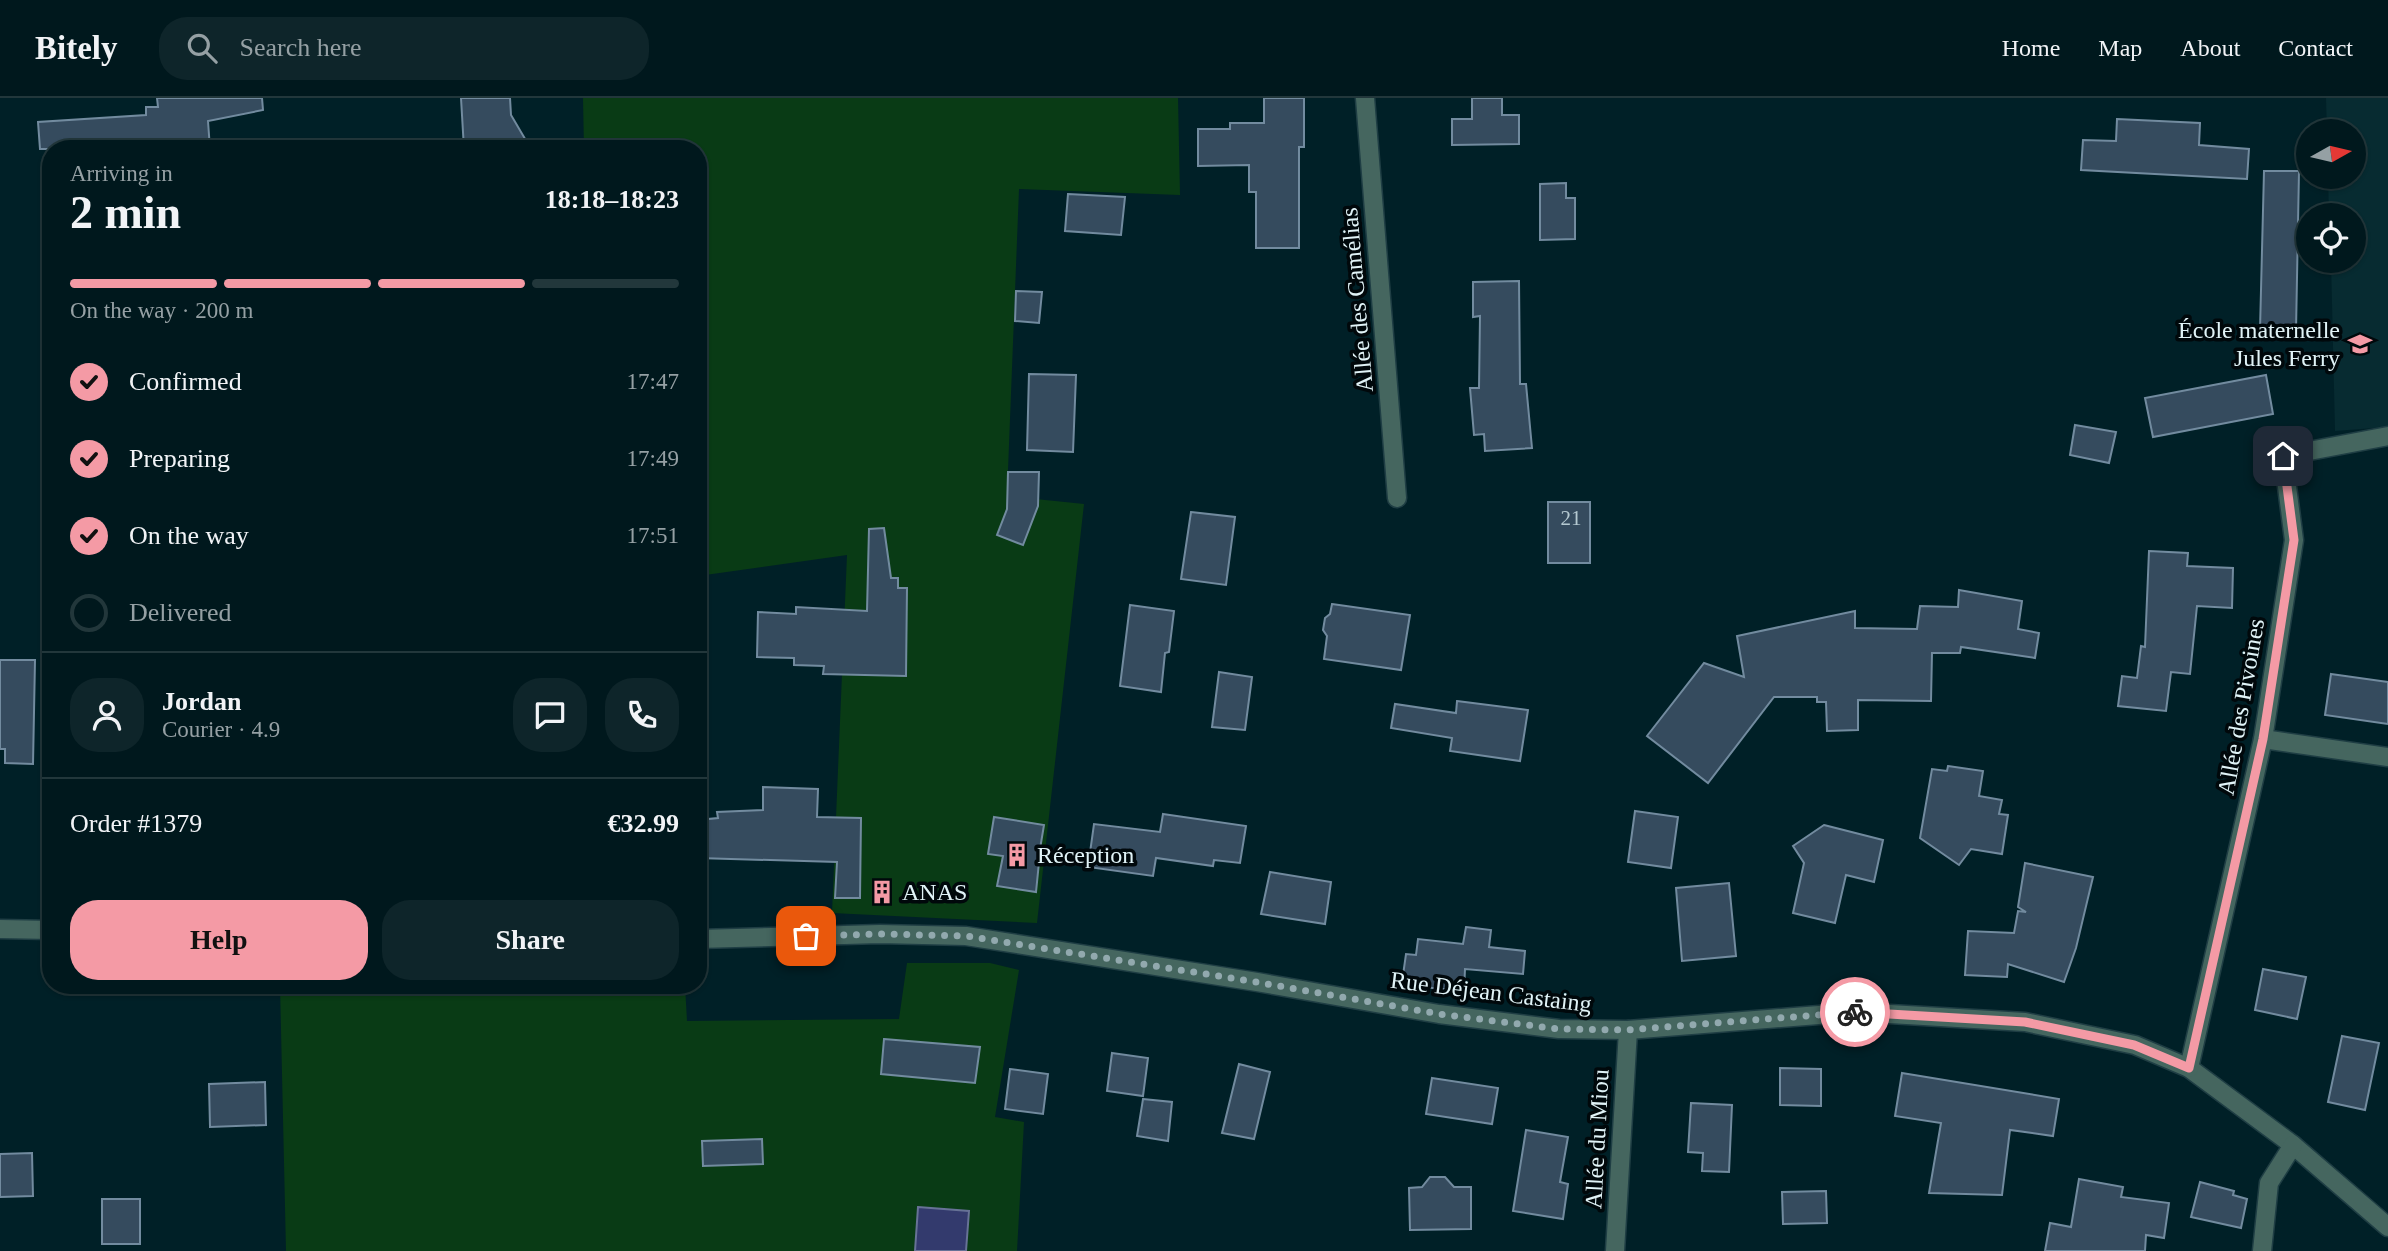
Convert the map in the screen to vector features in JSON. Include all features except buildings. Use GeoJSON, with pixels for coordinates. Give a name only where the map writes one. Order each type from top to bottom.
{"type":"FeatureCollection","features":[{"type":"Feature","properties":{"kind":"street","name":"Allée des Camélias"},"geometry":{"type":"LineString","coordinates":[[1365,98],[1397,498]]}},
{"type":"Feature","properties":{"kind":"street","name":"Allée des Pivoines"},"geometry":{"type":"LineString","coordinates":[[2189,1068],[2263,739],[2294,540],[2283,456],[2388,436]]}},
{"type":"Feature","properties":{"kind":"street"},"geometry":{"type":"LineString","coordinates":[[2263,739],[2388,757]]}},
{"type":"Feature","properties":{"kind":"street"},"geometry":{"type":"LineString","coordinates":[[0,929],[42,930]]}},
{"type":"Feature","properties":{"kind":"street","name":"Rue Déjean Castaing"},"geometry":{"type":"LineString","coordinates":[[707,939],[880,934],[966,936],[1439,1014],[1559,1029],[1628,1030],[1856,1012],[2025,1022],[2134,1045],[2189,1068],[2293,1145],[2388,1227]]}},
{"type":"Feature","properties":{"kind":"street","name":"Allée du Miou"},"geometry":{"type":"LineString","coordinates":[[1615,1251],[1628,1030]]}},
{"type":"Feature","properties":{"kind":"street"},"geometry":{"type":"LineString","coordinates":[[2262,1251],[2269,1183],[2293,1145]]}},
{"type":"Feature","properties":{"kind":"shaded area","name":"École maternelle Jules Ferry"},"geometry":{"type":"Polygon","coordinates":[[[2326,98],[2388,98],[2388,427],[2335,431],[2331,273],[2366,273],[2366,203],[2329,203],[2328,189],[2366,189],[2366,119],[2327,119],[2326,98]]]}},
{"type":"Feature","properties":{"kind":"green space"},"geometry":{"type":"Polygon","coordinates":[[[583,98],[1178,98],[1180,195],[1019,189],[1007,496],[1084,504],[1037,923],[832,913],[847,555],[707,575],[707,140],[584,140],[583,98]]]}},
{"type":"Feature","properties":{"kind":"green space"},"geometry":{"type":"Polygon","coordinates":[[[907,963],[990,963],[1019,970],[995,1117],[1024,1122],[1017,1251],[286,1251],[280,994],[686,994],[687,1021],[899,1019],[907,963]]]}},
{"type":"Feature","properties":{"kind":"water"},"geometry":{"type":"Polygon","coordinates":[[[918,1207],[969,1211],[966,1251],[915,1251],[918,1207]]]}},
{"type":"Feature","properties":{"kind":"way so far"},"geometry":{"type":"LineString","coordinates":[[806,936],[966,936],[1439,1014],[1559,1029],[1628,1030],[1855,1012]]}},
{"type":"Feature","properties":{"kind":"place","name":"École maternelle Jules Ferry"},"geometry":{"type":"Point","coordinates":[2360,344]}},
{"type":"Feature","properties":{"kind":"place","name":"Réception"},"geometry":{"type":"Point","coordinates":[1017,855]}},
{"type":"Feature","properties":{"kind":"place","name":"ANAS"},"geometry":{"type":"Point","coordinates":[882,892]}},
{"type":"Feature","properties":{"kind":"route"},"geometry":{"type":"LineString","coordinates":[[1855,1012],[2025,1022],[2134,1045],[2189,1068],[2263,739],[2294,540],[2283,456]]}}]}
